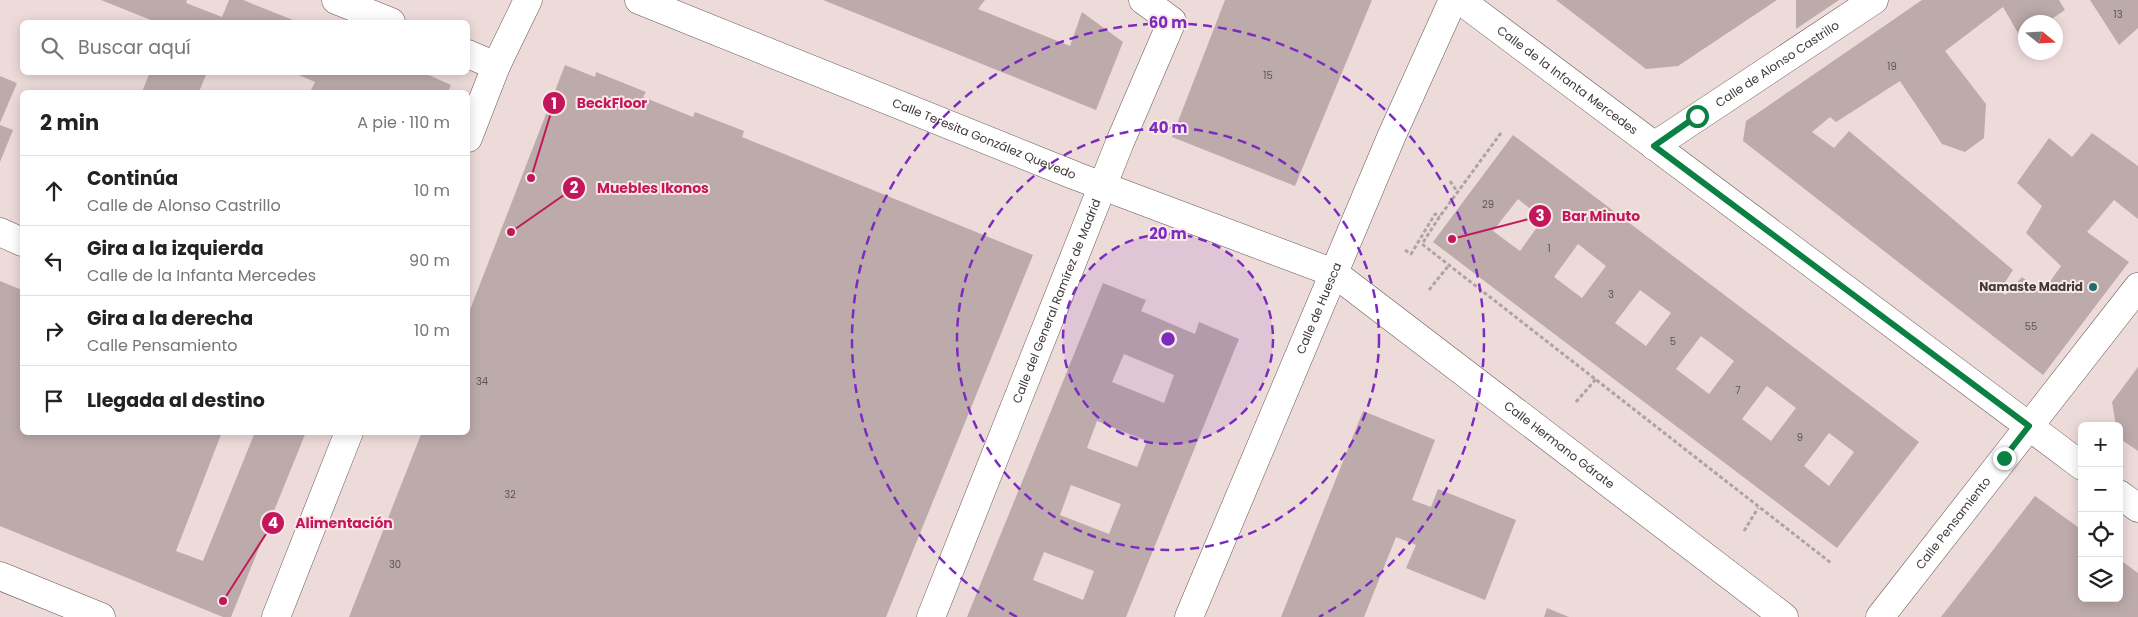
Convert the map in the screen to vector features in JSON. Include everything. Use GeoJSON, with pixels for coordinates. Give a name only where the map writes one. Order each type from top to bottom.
{"type":"FeatureCollection","features":[{"type":"Feature","properties":{"kind":"street"},"geometry":{"type":"LineString","coordinates":[[336,0],[386,20]]}},
{"type":"Feature","properties":{"kind":"street"},"geometry":{"type":"LineString","coordinates":[[470,133],[496,66],[528,0]]}},
{"type":"Feature","properties":{"kind":"street","name":"Calle Teresita González Quevedo"},"geometry":{"type":"LineString","coordinates":[[639,0],[1103,186],[1334,273]]}},
{"type":"Feature","properties":{"kind":"street","name":"Calle del General Ramírez de Madrid"},"geometry":{"type":"LineString","coordinates":[[931,617],[1120,142],[1172,21],[1143,0]]}},
{"type":"Feature","properties":{"kind":"street","name":"Calle de Huesca"},"geometry":{"type":"LineString","coordinates":[[1189,617],[1392,135],[1453,0]]}},
{"type":"Feature","properties":{"kind":"street","name":"Calle de la Infanta Mercedes"},"geometry":{"type":"LineString","coordinates":[[1460,0],[2078,463]]}},
{"type":"Feature","properties":{"kind":"street","name":"Calle de Alonso Castrillo"},"geometry":{"type":"LineString","coordinates":[[1654,146],[1874,0]]}},
{"type":"Feature","properties":{"kind":"street"},"geometry":{"type":"LineString","coordinates":[[470,55],[496,66]]}},
{"type":"Feature","properties":{"kind":"street"},"geometry":{"type":"LineString","coordinates":[[0,232],[20,241]]}},
{"type":"Feature","properties":{"kind":"street","name":"Calle Hermano Gárate"},"geometry":{"type":"LineString","coordinates":[[1334,273],[1784,617]]}},
{"type":"Feature","properties":{"kind":"street","name":"Calle Pensamiento"},"geometry":{"type":"LineString","coordinates":[[1880,617],[2138,287]]}},
{"type":"Feature","properties":{"kind":"street"},"geometry":{"type":"LineString","coordinates":[[276,617],[348,435]]}},
{"type":"Feature","properties":{"kind":"street"},"geometry":{"type":"LineString","coordinates":[[2123,497],[2138,508]]}},
{"type":"Feature","properties":{"kind":"street"},"geometry":{"type":"LineString","coordinates":[[0,576],[101,617]]}},
{"type":"Feature","properties":{"kind":"path"},"geometry":{"type":"LineString","coordinates":[[1501,133],[1440,216],[1422,244],[1830,563]]}},
{"type":"Feature","properties":{"kind":"path"},"geometry":{"type":"LineString","coordinates":[[1450,181],[1458,193]]}},
{"type":"Feature","properties":{"kind":"path"},"geometry":{"type":"LineString","coordinates":[[1405,250],[1411,254],[1435,214],[1440,216]]}},
{"type":"Feature","properties":{"kind":"path"},"geometry":{"type":"LineString","coordinates":[[1429,290],[1449,265]]}},
{"type":"Feature","properties":{"kind":"path"},"geometry":{"type":"LineString","coordinates":[[1576,402],[1596,379]]}},
{"type":"Feature","properties":{"kind":"path"},"geometry":{"type":"LineString","coordinates":[[1744,531],[1758,508]]}},
{"type":"Feature","properties":{"kind":"building"},"geometry":{"type":"Polygon","coordinates":[[[101,0],[187,0],[186,3],[222,17],[229,0],[243,0],[293,20],[151,20],[101,0]]]}},
{"type":"Feature","properties":{"kind":"building"},"geometry":{"type":"Polygon","coordinates":[[[823,0],[985,0],[978,9],[1070,46],[1082,12],[1123,42],[1096,110],[823,0]]]}},
{"type":"Feature","properties":{"kind":"building"},"geometry":{"type":"Polygon","coordinates":[[[1225,0],[1372,0],[1295,186],[1172,137],[1225,0]]]}},
{"type":"Feature","properties":{"kind":"building"},"geometry":{"type":"Polygon","coordinates":[[[1556,0],[1777,0],[1678,66],[1646,69],[1556,0]]]}},
{"type":"Feature","properties":{"kind":"building"},"geometry":{"type":"Polygon","coordinates":[[[1796,0],[1839,0],[1796,29],[1796,0]]]}},
{"type":"Feature","properties":{"kind":"building"},"geometry":{"type":"Polygon","coordinates":[[[1922,0],[2059,0],[2065,10],[2058,15],[2018,15],[2018,33],[2003,7],[1945,51],[1986,104],[1984,138],[1965,152],[1942,144],[1900,81],[1836,122],[1830,117],[1812,132],[1834,148],[1849,131],[2013,270],[2000,290],[2005,295],[2022,277],[2042,293],[2061,266],[2026,233],[2042,206],[2017,183],[2049,138],[2072,157],[2092,133],[2138,166],[2138,219],[2114,200],[2087,232],[2129,262],[2043,375],[1743,141],[1746,121],[1922,0]]]}},
{"type":"Feature","properties":{"kind":"building"},"geometry":{"type":"Polygon","coordinates":[[[2090,0],[2138,0],[2138,28],[2119,45],[2090,0]]]}},
{"type":"Feature","properties":{"kind":"building"},"geometry":{"type":"Polygon","coordinates":[[[565,65],[595,77],[596,72],[646,92],[643,97],[693,117],[695,112],[744,131],[742,137],[1033,255],[886,617],[349,617],[421,435],[470,435],[470,310],[565,65]]]}},
{"type":"Feature","properties":{"kind":"building"},"geometry":{"type":"Polygon","coordinates":[[[149,75],[206,75],[200,90],[143,90],[149,75]]]}},
{"type":"Feature","properties":{"kind":"building"},"geometry":{"type":"Polygon","coordinates":[[[299,75],[429,75],[451,85],[449,90],[311,90],[315,82],[299,75]]]}},
{"type":"Feature","properties":{"kind":"building"},"geometry":{"type":"Polygon","coordinates":[[[0,76],[17,83],[0,123],[0,76]]]}},
{"type":"Feature","properties":{"kind":"building"},"geometry":{"type":"Polygon","coordinates":[[[0,125],[13,130],[0,162],[0,125]]]}},
{"type":"Feature","properties":{"kind":"building"},"geometry":{"type":"Polygon","coordinates":[[[1513,135],[1919,442],[1837,548],[1433,242],[1513,135]],[[1518,199],[1493,231],[1520,251],[1543,219],[1518,199]],[[1578,244],[1554,277],[1582,298],[1606,266],[1578,244]],[[1640,290],[1615,323],[1646,346],[1671,313],[1640,290]],[[1701,336],[1676,369],[1709,394],[1734,361],[1701,336]],[[1767,386],[1742,419],[1771,441],[1796,408],[1767,386]],[[1829,433],[1804,466],[1829,486],[1854,452],[1829,433]]]}},
{"type":"Feature","properties":{"kind":"building"},"geometry":{"type":"Polygon","coordinates":[[[0,281],[20,289],[20,435],[221,435],[176,551],[203,561],[254,435],[305,435],[231,617],[223,617],[0,526],[0,281]]]}},
{"type":"Feature","properties":{"kind":"building"},"geometry":{"type":"Polygon","coordinates":[[[1103,283],[1146,300],[1141,311],[1195,334],[1199,322],[1239,339],[1126,617],[967,617],[1103,283]],[[1124,354],[1112,382],[1164,403],[1174,375],[1124,354]],[[1097,421],[1087,448],[1137,467],[1147,441],[1097,421]],[[1071,485],[1060,515],[1109,534],[1121,504],[1071,485]],[[1044,552],[1033,580],[1083,600],[1094,571],[1044,552]]]}},
{"type":"Feature","properties":{"kind":"building"},"geometry":{"type":"Polygon","coordinates":[[[2138,367],[2138,451],[2123,441],[2123,422],[2115,422],[2112,402],[2138,367]]]}},
{"type":"Feature","properties":{"kind":"building"},"geometry":{"type":"Polygon","coordinates":[[[1363,411],[1435,440],[1412,500],[1431,507],[1438,489],[1516,520],[1485,600],[1406,568],[1416,545],[1396,537],[1364,617],[1281,617],[1363,411]]]}},
{"type":"Feature","properties":{"kind":"building"},"geometry":{"type":"Polygon","coordinates":[[[2035,496],[2078,527],[2078,602],[2123,602],[2123,562],[2138,573],[2138,617],[1941,617],[2035,496]]]}},
{"type":"Feature","properties":{"kind":"building"},"geometry":{"type":"Polygon","coordinates":[[[1547,608],[1569,617],[1544,617],[1547,608]]]}},
{"type":"Feature","properties":{"kind":"place","name":"BeckFloor"},"geometry":{"type":"Point","coordinates":[531,178]}},
{"type":"Feature","properties":{"kind":"place","name":"Muebles Ikonos"},"geometry":{"type":"Point","coordinates":[511,232]}},
{"type":"Feature","properties":{"kind":"place","name":"Bar Minuto"},"geometry":{"type":"Point","coordinates":[1452,239]}},
{"type":"Feature","properties":{"kind":"place","name":"Namaste Madrid"},"geometry":{"type":"Point","coordinates":[2093,287]}},
{"type":"Feature","properties":{"kind":"place","name":"Alimentación"},"geometry":{"type":"Point","coordinates":[223,601]}},
{"type":"Feature","properties":{"kind":"route"},"geometry":{"type":"LineString","coordinates":[[1697,116],[1654,146],[2029,426],[2004,458]]}}]}
